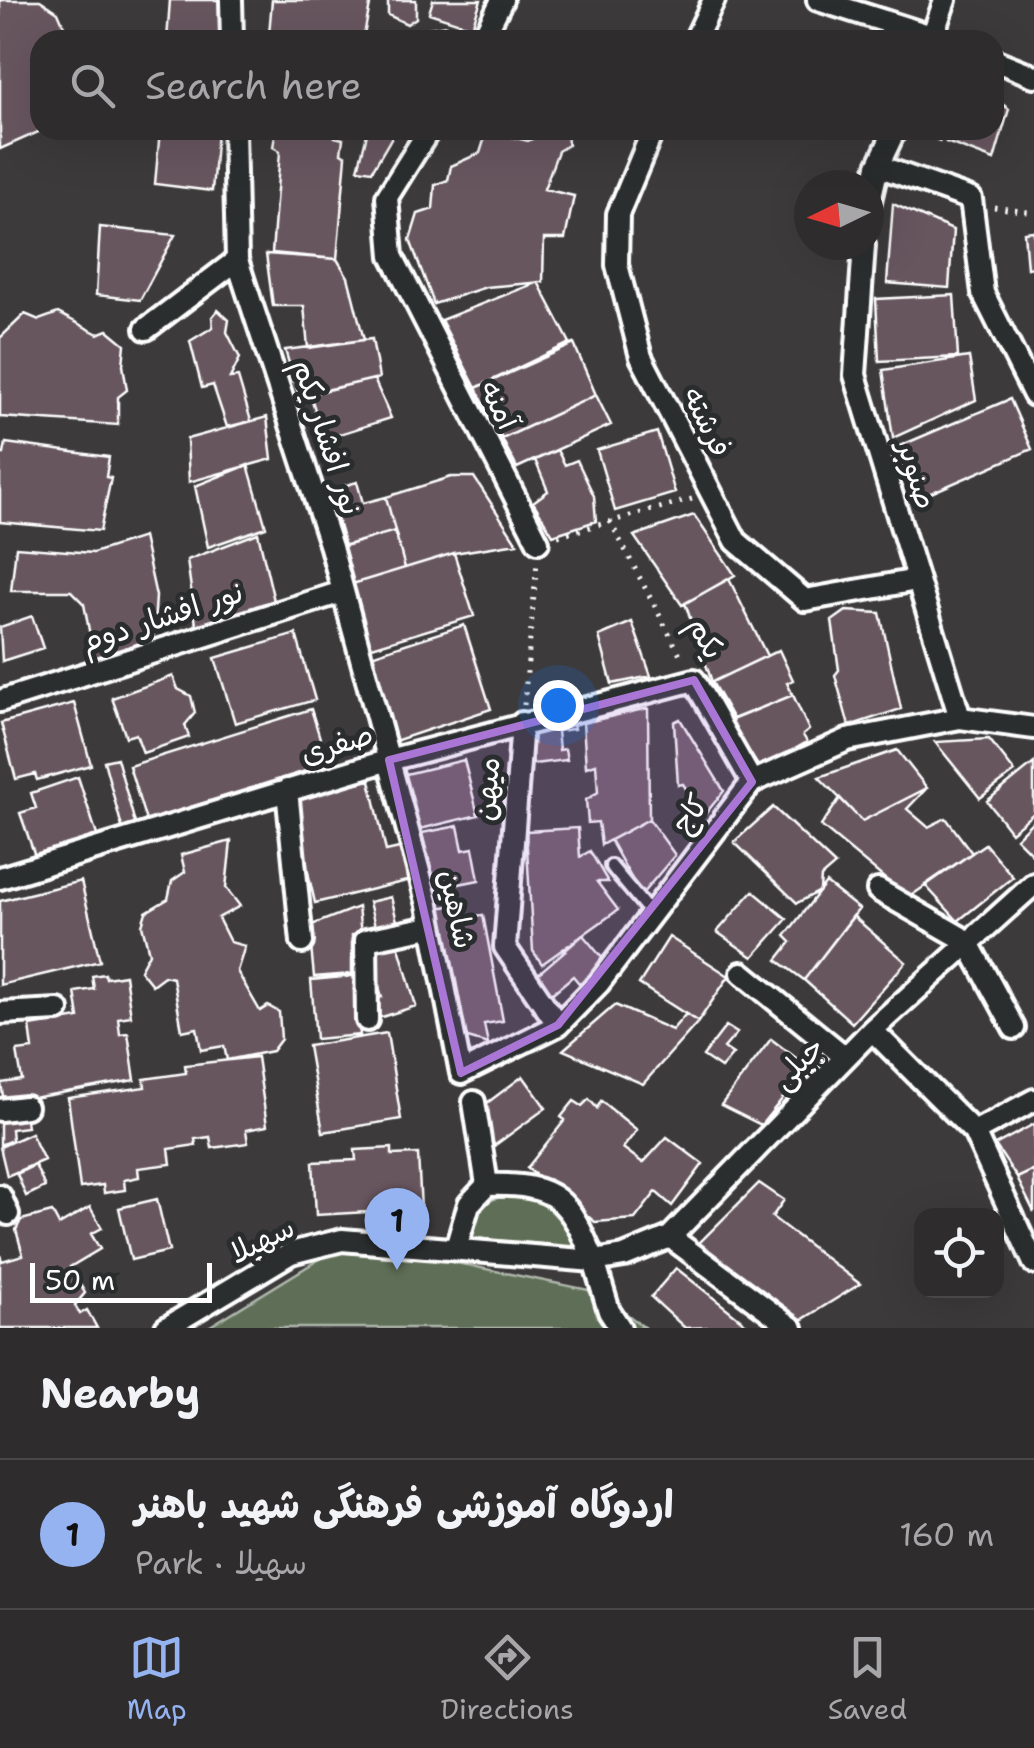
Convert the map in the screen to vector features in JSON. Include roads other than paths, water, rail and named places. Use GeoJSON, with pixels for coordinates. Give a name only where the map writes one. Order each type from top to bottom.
{"type":"FeatureCollection","features":[{"type":"Feature","properties":{"kind":"street"},"geometry":{"type":"LineString","coordinates":[[232,0],[232,30]]}},
{"type":"Feature","properties":{"kind":"street"},"geometry":{"type":"LineString","coordinates":[[487,30],[502,0]]}},
{"type":"Feature","properties":{"kind":"street"},"geometry":{"type":"LineString","coordinates":[[700,30],[714,0]]}},
{"type":"Feature","properties":{"kind":"street"},"geometry":{"type":"LineString","coordinates":[[818,0],[911,30]]}},
{"type":"Feature","properties":{"kind":"street"},"geometry":{"type":"LineString","coordinates":[[938,30],[945,0]]}},
{"type":"Feature","properties":{"kind":"street"},"geometry":{"type":"LineString","coordinates":[[1004,64],[1034,76]]}},
{"type":"Feature","properties":{"kind":"street","name":"نور افشار یکم"},"geometry":{"type":"LineString","coordinates":[[234,140],[237,260],[342,592],[389,760]]}},
{"type":"Feature","properties":{"kind":"street","name":"آمنه"},"geometry":{"type":"LineString","coordinates":[[422,140],[387,197],[392,256],[538,542]]}},
{"type":"Feature","properties":{"kind":"street","name":"فرشته"},"geometry":{"type":"LineString","coordinates":[[650,140],[618,214],[617,265],[642,357],[736,541],[805,600],[918,580]]}},
{"type":"Feature","properties":{"kind":"street"},"geometry":{"type":"LineString","coordinates":[[877,170],[890,140]]}},
{"type":"Feature","properties":{"kind":"street"},"geometry":{"type":"LineString","coordinates":[[878,166],[971,199],[983,293],[1034,395]]}},
{"type":"Feature","properties":{"kind":"street"},"geometry":{"type":"LineString","coordinates":[[146,328],[237,260]]}},
{"type":"Feature","properties":{"kind":"street","name":"صنوبر"},"geometry":{"type":"LineString","coordinates":[[863,260],[855,375],[960,718]]}},
{"type":"Feature","properties":{"kind":"street","name":"نور افشار دوم"},"geometry":{"type":"LineString","coordinates":[[0,700],[342,592]]}},
{"type":"Feature","properties":{"kind":"street","name":"صفری"},"geometry":{"type":"LineString","coordinates":[[0,878],[389,760],[694,680]]}},
{"type":"Feature","properties":{"kind":"street","name":"یکم"},"geometry":{"type":"LineString","coordinates":[[694,680],[752,782]]}},
{"type":"Feature","properties":{"kind":"street","name":"کاج"},"geometry":{"type":"LineString","coordinates":[[461,1073],[558,1024],[599,983],[752,782],[847,740],[960,718],[1034,728]]}},
{"type":"Feature","properties":{"kind":"street","name":"میهن"},"geometry":{"type":"LineString","coordinates":[[522,723],[505,947],[558,1024]]}},
{"type":"Feature","properties":{"kind":"street","name":"شاهین"},"geometry":{"type":"LineString","coordinates":[[389,760],[461,1073]]}},
{"type":"Feature","properties":{"kind":"street"},"geometry":{"type":"LineString","coordinates":[[288,790],[302,942]]}},
{"type":"Feature","properties":{"kind":"street","name":"جبلی"},"geometry":{"type":"LineString","coordinates":[[594,1261],[624,1256],[670,1237],[872,1030],[966,941],[1034,884]]}},
{"type":"Feature","properties":{"kind":"street"},"geometry":{"type":"LineString","coordinates":[[878,890],[966,941],[1014,1028]]}},
{"type":"Feature","properties":{"kind":"street"},"geometry":{"type":"LineString","coordinates":[[367,1020],[366,940],[430,927]]}},
{"type":"Feature","properties":{"kind":"street"},"geometry":{"type":"LineString","coordinates":[[742,973],[846,1057]]}},
{"type":"Feature","properties":{"kind":"street"},"geometry":{"type":"LineString","coordinates":[[0,1013],[58,1010]]}},
{"type":"Feature","properties":{"kind":"street"},"geometry":{"type":"LineString","coordinates":[[872,1030],[974,1132],[1034,1263]]}},
{"type":"Feature","properties":{"kind":"street"},"geometry":{"type":"LineString","coordinates":[[974,1132],[1034,1100]]}},
{"type":"Feature","properties":{"kind":"street"},"geometry":{"type":"LineString","coordinates":[[474,1102],[487,1185]]}},
{"type":"Feature","properties":{"kind":"street"},"geometry":{"type":"LineString","coordinates":[[0,1110],[26,1108]]}},
{"type":"Feature","properties":{"kind":"street"},"geometry":{"type":"LineString","coordinates":[[456,1248],[469,1204],[487,1185],[530,1184],[573,1211],[609,1311],[620,1328]]}},
{"type":"Feature","properties":{"kind":"street"},"geometry":{"type":"LineString","coordinates":[[670,1237],[792,1328]]}},
{"type":"Feature","properties":{"kind":"street","name":"سهیلا"},"geometry":{"type":"LineString","coordinates":[[166,1328],[291,1253],[342,1240],[594,1261]]}},
{"type":"Feature","properties":{"kind":"lane"},"geometry":{"type":"LineString","coordinates":[[611,866],[651,914]]}},
{"type":"Feature","properties":{"kind":"place","name":"اردوگاه آموزشی فرهنگی شهید باهنر"},"geometry":{"type":"Point","coordinates":[397,1270]}}]}
